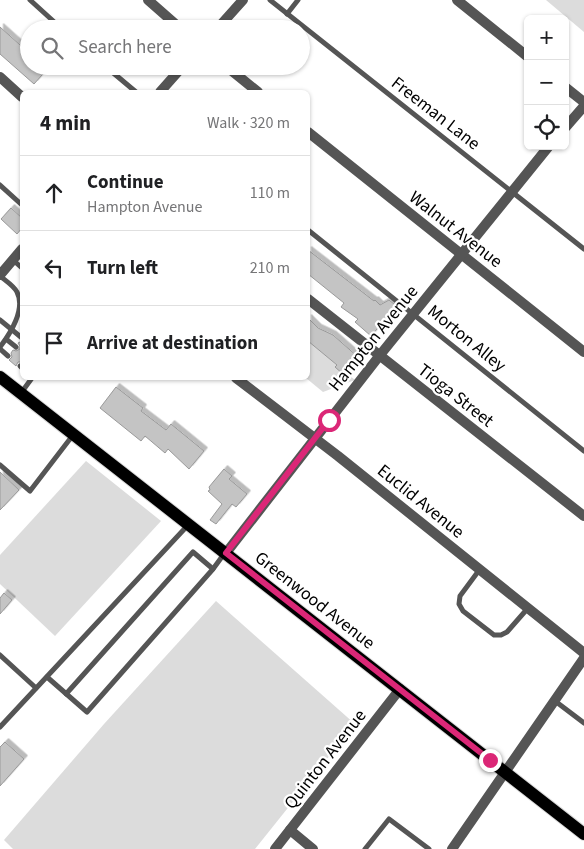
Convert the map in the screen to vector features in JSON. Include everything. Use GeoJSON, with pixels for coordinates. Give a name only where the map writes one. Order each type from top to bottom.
{"type":"FeatureCollection","features":[{"type":"Feature","properties":{"kind":"main road","name":"Greenwood Avenue"},"geometry":{"type":"LineString","coordinates":[[0,377],[506,771],[584,834]]}},
{"type":"Feature","properties":{"kind":"street"},"geometry":{"type":"LineString","coordinates":[[148,0],[171,20]]}},
{"type":"Feature","properties":{"kind":"street"},"geometry":{"type":"LineString","coordinates":[[225,20],[243,0]]}},
{"type":"Feature","properties":{"kind":"street"},"geometry":{"type":"LineString","coordinates":[[457,0],[524,54]]}},
{"type":"Feature","properties":{"kind":"street"},"geometry":{"type":"LineString","coordinates":[[162,90],[175,75]]}},
{"type":"Feature","properties":{"kind":"street"},"geometry":{"type":"LineString","coordinates":[[237,75],[256,90]]}},
{"type":"Feature","properties":{"kind":"street"},"geometry":{"type":"LineString","coordinates":[[0,77],[20,95]]}},
{"type":"Feature","properties":{"kind":"street"},"geometry":{"type":"LineString","coordinates":[[569,90],[584,102]]}},
{"type":"Feature","properties":{"kind":"street"},"geometry":{"type":"LineString","coordinates":[[569,123],[584,106]]}},
{"type":"Feature","properties":{"kind":"street","name":"Walnut Avenue"},"geometry":{"type":"LineString","coordinates":[[310,134],[584,352]]}},
{"type":"Feature","properties":{"kind":"street","name":"Hampton Avenue"},"geometry":{"type":"LineString","coordinates":[[226,553],[380,355],[511,191],[547,150]]}},
{"type":"Feature","properties":{"kind":"street"},"geometry":{"type":"LineString","coordinates":[[0,276],[20,251]]}},
{"type":"Feature","properties":{"kind":"street","name":"Tioga Street"},"geometry":{"type":"LineString","coordinates":[[310,301],[584,516]]}},
{"type":"Feature","properties":{"kind":"street","name":"Euclid Avenue"},"geometry":{"type":"LineString","coordinates":[[239,380],[584,652]]}},
{"type":"Feature","properties":{"kind":"street"},"geometry":{"type":"LineString","coordinates":[[453,849],[584,658]]}},
{"type":"Feature","properties":{"kind":"street","name":"Quinton Avenue"},"geometry":{"type":"LineString","coordinates":[[275,849],[400,689]]}},
{"type":"Feature","properties":{"kind":"street"},"geometry":{"type":"LineString","coordinates":[[290,830],[313,849]]}},
{"type":"Feature","properties":{"kind":"lane"},"geometry":{"type":"LineString","coordinates":[[30,0],[52,20]]}},
{"type":"Feature","properties":{"kind":"lane","name":"Freeman Lane"},"geometry":{"type":"LineString","coordinates":[[270,0],[295,20]]}},
{"type":"Feature","properties":{"kind":"lane"},"geometry":{"type":"LineString","coordinates":[[287,14],[298,0]]}},
{"type":"Feature","properties":{"kind":"lane","name":"Freeman Lane"},"geometry":{"type":"LineString","coordinates":[[310,32],[584,249]]}},
{"type":"Feature","properties":{"kind":"lane"},"geometry":{"type":"LineString","coordinates":[[115,75],[134,90]]}},
{"type":"Feature","properties":{"kind":"lane"},"geometry":{"type":"LineString","coordinates":[[0,185],[20,203]]}},
{"type":"Feature","properties":{"kind":"lane","name":"Morton Alley"},"geometry":{"type":"LineString","coordinates":[[310,232],[584,451]]}},
{"type":"Feature","properties":{"kind":"lane"},"geometry":{"type":"LineString","coordinates":[[13,260],[20,266]]}},
{"type":"Feature","properties":{"kind":"lane"},"geometry":{"type":"LineString","coordinates":[[0,276],[16,290],[20,298],[19,310],[12,329],[0,348],[8,356]]}},
{"type":"Feature","properties":{"kind":"lane"},"geometry":{"type":"LineString","coordinates":[[0,320],[20,336]]}},
{"type":"Feature","properties":{"kind":"lane"},"geometry":{"type":"LineString","coordinates":[[6,339],[16,347]]}},
{"type":"Feature","properties":{"kind":"lane"},"geometry":{"type":"LineString","coordinates":[[21,393],[31,380]]}},
{"type":"Feature","properties":{"kind":"lane"},"geometry":{"type":"LineString","coordinates":[[0,465],[30,491],[73,434]]}},
{"type":"Feature","properties":{"kind":"lane"},"geometry":{"type":"LineString","coordinates":[[0,727],[189,524]]}},
{"type":"Feature","properties":{"kind":"lane"},"geometry":{"type":"LineString","coordinates":[[66,694],[193,552],[214,569]]}},
{"type":"Feature","properties":{"kind":"lane"},"geometry":{"type":"LineString","coordinates":[[47,677],[87,712],[226,553]]}},
{"type":"Feature","properties":{"kind":"lane"},"geometry":{"type":"LineString","coordinates":[[480,569],[460,596],[459,604],[463,611],[494,635],[501,635],[507,632],[528,608]]}},
{"type":"Feature","properties":{"kind":"lane"},"geometry":{"type":"LineString","coordinates":[[0,656],[36,688]]}},
{"type":"Feature","properties":{"kind":"lane"},"geometry":{"type":"LineString","coordinates":[[555,701],[584,723]]}},
{"type":"Feature","properties":{"kind":"lane"},"geometry":{"type":"LineString","coordinates":[[365,849],[389,819],[429,849]]}},
{"type":"Feature","properties":{"kind":"shaded area"},"geometry":{"type":"Polygon","coordinates":[[[546,0],[584,0],[584,32],[569,19],[569,15],[564,15],[546,0]]]}},
{"type":"Feature","properties":{"kind":"shaded area"},"geometry":{"type":"Polygon","coordinates":[[[310,343],[355,380],[323,392],[308,380],[310,380],[310,343]]]}},
{"type":"Feature","properties":{"kind":"shaded area"},"geometry":{"type":"Polygon","coordinates":[[[86,461],[161,521],[55,636],[0,584],[0,555],[86,461]]]}},
{"type":"Feature","properties":{"kind":"shaded area"},"geometry":{"type":"Polygon","coordinates":[[[216,601],[355,724],[255,849],[13,849],[4,840],[104,724],[216,601]]]}},
{"type":"Feature","properties":{"kind":"building"},"geometry":{"type":"Polygon","coordinates":[[[0,27],[20,45],[20,72],[0,54],[0,27]]]}},
{"type":"Feature","properties":{"kind":"building"},"geometry":{"type":"Polygon","coordinates":[[[24,75],[42,75],[34,84],[24,75]]]}},
{"type":"Feature","properties":{"kind":"building"},"geometry":{"type":"Polygon","coordinates":[[[11,208],[20,216],[20,230],[17,234],[1,219],[11,208]]]}},
{"type":"Feature","properties":{"kind":"building"},"geometry":{"type":"Polygon","coordinates":[[[310,252],[380,305],[389,300],[400,309],[386,324],[383,322],[371,336],[355,322],[358,319],[341,307],[344,303],[310,276],[310,252]]]}},
{"type":"Feature","properties":{"kind":"building"},"geometry":{"type":"Polygon","coordinates":[[[310,320],[318,328],[333,335],[358,357],[343,374],[335,367],[337,365],[310,343],[310,320]]]}},
{"type":"Feature","properties":{"kind":"building"},"geometry":{"type":"Polygon","coordinates":[[[20,349],[20,362],[16,366],[9,360],[12,357],[11,353],[13,350],[20,349]]]}},
{"type":"Feature","properties":{"kind":"building"},"geometry":{"type":"Polygon","coordinates":[[[116,387],[143,408],[141,411],[166,430],[171,424],[204,451],[189,469],[168,449],[165,453],[145,436],[141,441],[100,408],[116,387]]]}},
{"type":"Feature","properties":{"kind":"building"},"geometry":{"type":"Polygon","coordinates":[[[224,469],[232,476],[229,479],[247,494],[236,507],[232,504],[216,524],[210,520],[222,504],[208,491],[210,490],[209,487],[224,469]]]}},
{"type":"Feature","properties":{"kind":"building"},"geometry":{"type":"Polygon","coordinates":[[[0,472],[19,490],[0,510],[0,472]]]}},
{"type":"Feature","properties":{"kind":"building"},"geometry":{"type":"Polygon","coordinates":[[[4,593],[12,600],[0,614],[0,598],[4,593]]]}},
{"type":"Feature","properties":{"kind":"building"},"geometry":{"type":"Polygon","coordinates":[[[5,742],[24,759],[0,786],[0,747],[5,742]]]}},
{"type":"Feature","properties":{"kind":"route"},"geometry":{"type":"LineString","coordinates":[[329,420],[226,553],[490,760]]}}]}
